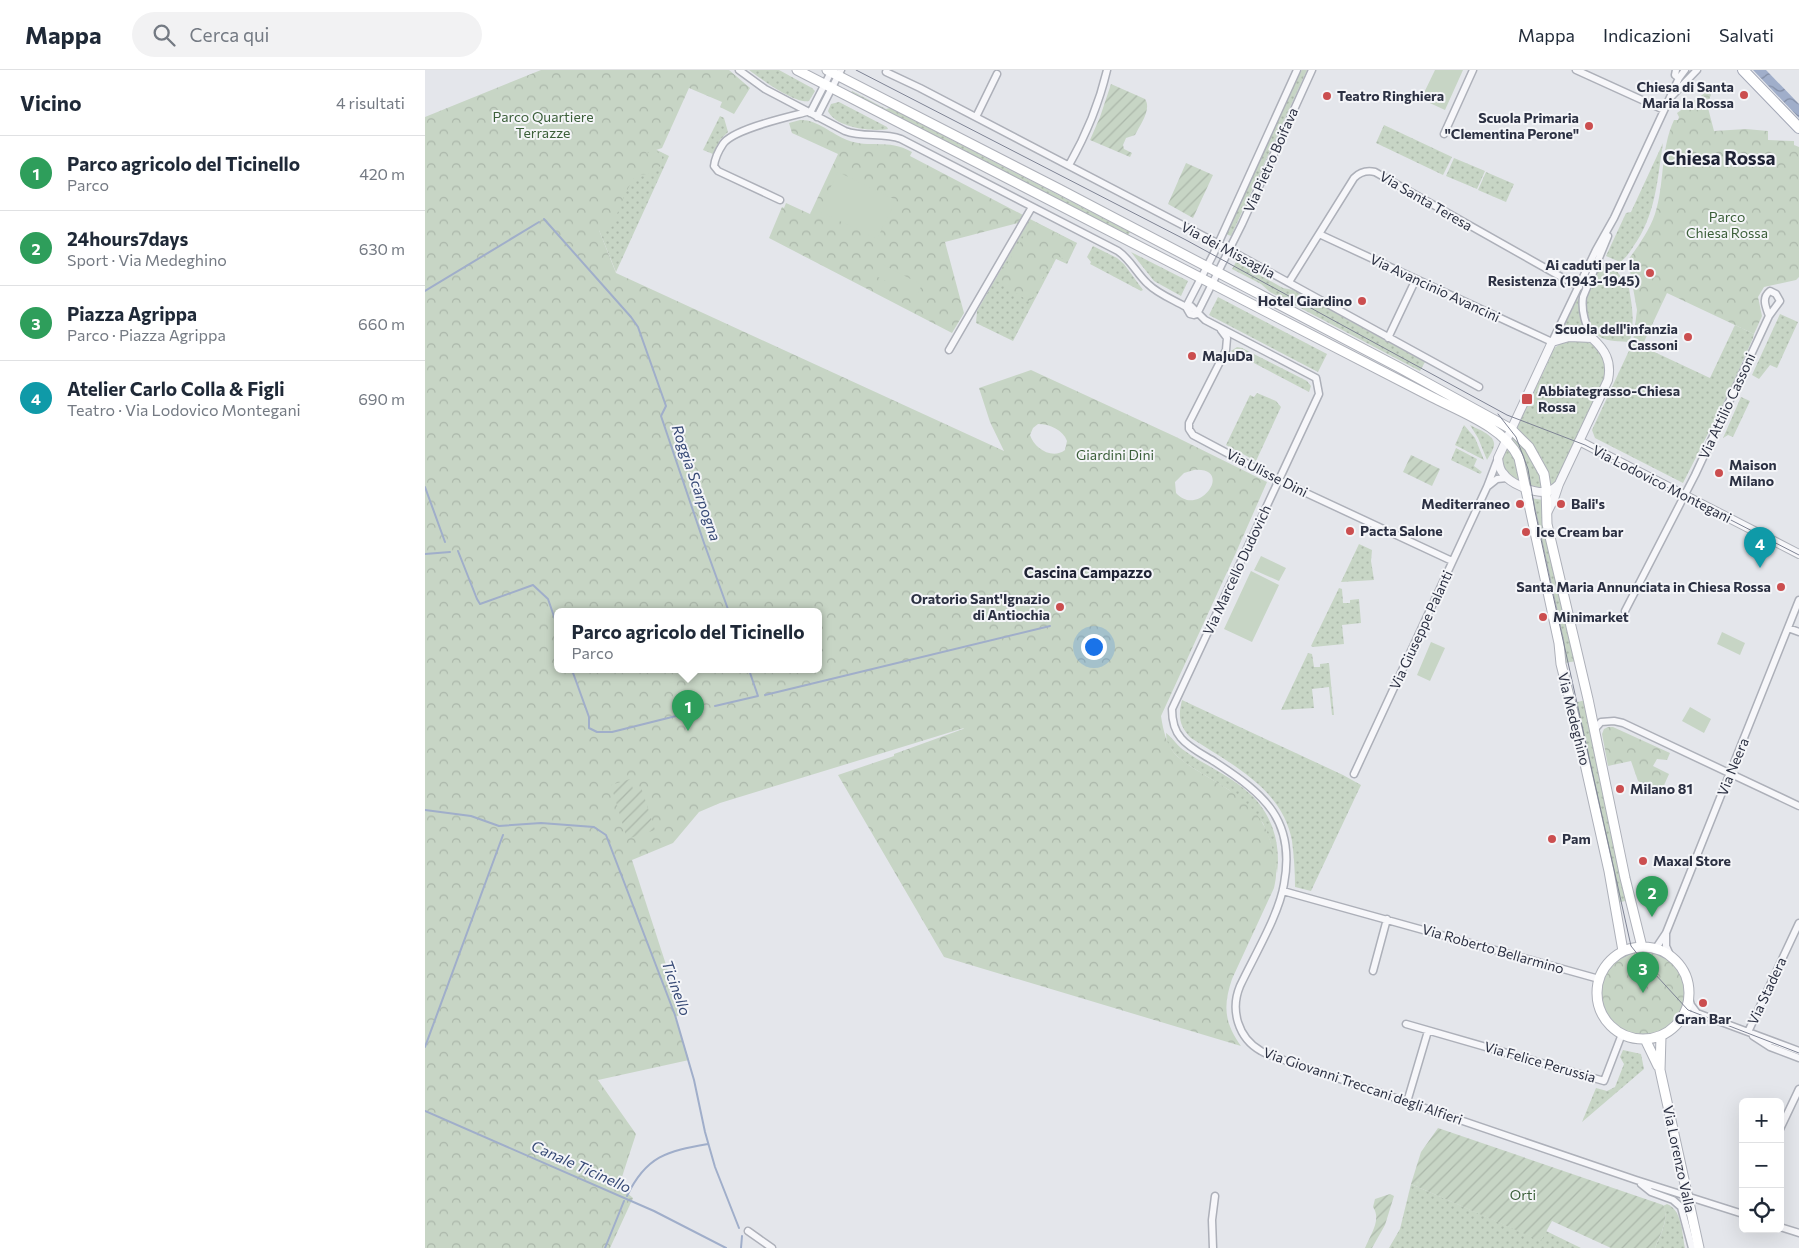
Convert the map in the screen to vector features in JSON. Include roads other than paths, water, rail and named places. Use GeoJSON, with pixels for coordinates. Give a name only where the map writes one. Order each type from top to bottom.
{"type":"FeatureCollection","features":[{"type":"Feature","properties":{"kind":"main road"},"geometry":{"type":"LineString","coordinates":[[797,70],[1202,278],[1479,422],[1506,438]]}},
{"type":"Feature","properties":{"kind":"main road"},"geometry":{"type":"LineString","coordinates":[[1743,70],[1799,128]]}},
{"type":"Feature","properties":{"kind":"main road","name":"Via dei Missaglia"},"geometry":{"type":"LineString","coordinates":[[834,72],[1400,368],[1511,429],[1529,448],[1537,460],[1544,474],[1546,492]]}},
{"type":"Feature","properties":{"kind":"main road","name":"Via Medeghino"},"geometry":{"type":"LineString","coordinates":[[1506,438],[1514,447],[1519,458],[1559,643],[1561,664],[1609,871],[1623,952]]}},
{"type":"Feature","properties":{"kind":"main road","name":"Via Medeghino"},"geometry":{"type":"LineString","coordinates":[[1546,492],[1547,524],[1588,699],[1625,878],[1642,946]]}},
{"type":"Feature","properties":{"kind":"main road"},"geometry":{"type":"LineString","coordinates":[[1642,946],[1656,948],[1677,961],[1687,978],[1689,998],[1681,1020],[1672,1029],[1661,1036],[1635,1039],[1621,1034],[1608,1023],[1600,1008],[1597,991],[1603,970],[1611,960],[1623,952],[1642,946]]}},
{"type":"Feature","properties":{"kind":"main road","name":"Via Lorenzo Valla"},"geometry":{"type":"LineString","coordinates":[[1660,1070],[1661,1036]]}},
{"type":"Feature","properties":{"kind":"main road","name":"Via Lorenzo Valla"},"geometry":{"type":"LineString","coordinates":[[1645,1039],[1660,1070],[1699,1248]]}},
{"type":"Feature","properties":{"kind":"street"},"geometry":{"type":"LineString","coordinates":[[739,70],[765,89],[852,134],[888,136],[901,139],[1118,251],[1127,258],[1151,287],[1186,307],[1191,306],[1205,320],[1251,344]]}},
{"type":"Feature","properties":{"kind":"street"},"geometry":{"type":"LineString","coordinates":[[1069,165],[1092,121],[1103,90],[1107,70]]}},
{"type":"Feature","properties":{"kind":"street","name":"Via Pietro Boifava"},"geometry":{"type":"LineString","coordinates":[[1208,267],[1297,70]]}},
{"type":"Feature","properties":{"kind":"street","name":"Via Pietro Boifava"},"geometry":{"type":"LineString","coordinates":[[1219,273],[1312,70]]}},
{"type":"Feature","properties":{"kind":"street"},"geometry":{"type":"LineString","coordinates":[[1444,134],[1473,70]]}},
{"type":"Feature","properties":{"kind":"street"},"geometry":{"type":"LineString","coordinates":[[1576,70],[1664,110]]}},
{"type":"Feature","properties":{"kind":"street"},"geometry":{"type":"LineString","coordinates":[[1676,70],[1675,75],[1687,80]]}},
{"type":"Feature","properties":{"kind":"street"},"geometry":{"type":"LineString","coordinates":[[1559,484],[1546,492],[1525,487],[1507,478],[1500,469],[1498,458],[1552,342],[1582,288],[1679,78],[1685,70]]}},
{"type":"Feature","properties":{"kind":"street"},"geometry":{"type":"LineString","coordinates":[[1668,101],[1697,70]]}},
{"type":"Feature","properties":{"kind":"street","name":"Via dei Missaglia"},"geometry":{"type":"LineString","coordinates":[[817,117],[834,72]]}},
{"type":"Feature","properties":{"kind":"street","name":"Via dei Missaglia"},"geometry":{"type":"LineString","coordinates":[[886,72],[1069,165],[1230,250],[1479,386]]}},
{"type":"Feature","properties":{"kind":"street"},"geometry":{"type":"LineString","coordinates":[[976,117],[997,74]]}},
{"type":"Feature","properties":{"kind":"street","name":"Via dei Missaglia"},"geometry":{"type":"LineString","coordinates":[[808,112],[829,86]]}},
{"type":"Feature","properties":{"kind":"street"},"geometry":{"type":"LineString","coordinates":[[780,200],[718,171],[714,166],[723,143],[735,133],[808,112]]}},
{"type":"Feature","properties":{"kind":"street","name":"Via Santa Teresa"},"geometry":{"type":"LineString","coordinates":[[1289,282],[1354,178],[1362,172],[1374,172],[1582,288]]}},
{"type":"Feature","properties":{"kind":"street"},"geometry":{"type":"LineString","coordinates":[[949,350],[1032,207]]}},
{"type":"Feature","properties":{"kind":"street","name":"Via Avancinio Avancini"},"geometry":{"type":"LineString","coordinates":[[1319,234],[1552,342]]}},
{"type":"Feature","properties":{"kind":"street","name":"Via dei Missaglia"},"geometry":{"type":"LineString","coordinates":[[1186,307],[1208,267]]}},
{"type":"Feature","properties":{"kind":"street","name":"Via dei Missaglia"},"geometry":{"type":"LineString","coordinates":[[1197,314],[1219,273]]}},
{"type":"Feature","properties":{"kind":"street"},"geometry":{"type":"LineString","coordinates":[[1389,338],[1415,279]]}},
{"type":"Feature","properties":{"kind":"street"},"geometry":{"type":"LineString","coordinates":[[1546,515],[1608,380],[1610,368],[1606,354],[1592,338],[1586,325],[1582,305],[1582,288]]}},
{"type":"Feature","properties":{"kind":"street","name":"Via Attilio Cassoni"},"geometry":{"type":"LineString","coordinates":[[1625,612],[1695,475],[1769,316]]}},
{"type":"Feature","properties":{"kind":"street"},"geometry":{"type":"LineString","coordinates":[[1218,327],[1227,338],[1226,350]]}},
{"type":"Feature","properties":{"kind":"street"},"geometry":{"type":"LineString","coordinates":[[1552,342],[1569,336],[1592,338]]}},
{"type":"Feature","properties":{"kind":"street"},"geometry":{"type":"LineString","coordinates":[[1226,350],[1236,342],[1251,344]]}},
{"type":"Feature","properties":{"kind":"street","name":"Via Marcello Dudovich"},"geometry":{"type":"LineString","coordinates":[[1175,700],[1319,394],[1316,378],[1251,344]]}},
{"type":"Feature","properties":{"kind":"street","name":"Via Ulisse Dini"},"geometry":{"type":"LineString","coordinates":[[1226,350],[1190,420],[1190,432],[1193,435],[1279,480],[1452,561]]}},
{"type":"Feature","properties":{"kind":"street","name":"Via Lodovico Montegani"},"geometry":{"type":"LineString","coordinates":[[1579,441],[1799,554]]}},
{"type":"Feature","properties":{"kind":"street","name":"Via Giuseppe Palanti"},"geometry":{"type":"LineString","coordinates":[[1354,774],[1487,487],[1498,458]]}},
{"type":"Feature","properties":{"kind":"street"},"geometry":{"type":"LineString","coordinates":[[1487,487],[1497,480],[1507,478]]}},
{"type":"Feature","properties":{"kind":"street","name":"Via Neera"},"geometry":{"type":"LineString","coordinates":[[1656,948],[1666,933],[1799,600]]}},
{"type":"Feature","properties":{"kind":"street"},"geometry":{"type":"LineString","coordinates":[[1788,628],[1799,632]]}},
{"type":"Feature","properties":{"kind":"street","name":"Via Giovanni Treccani degli Alfieri"},"geometry":{"type":"LineString","coordinates":[[1175,700],[1173,719],[1180,736],[1187,744],[1249,785],[1264,799],[1275,813],[1286,844],[1283,891],[1279,904],[1238,990],[1237,1020],[1250,1043],[1267,1054],[1636,1180],[1739,1212]]}},
{"type":"Feature","properties":{"kind":"street"},"geometry":{"type":"LineString","coordinates":[[1594,732],[1597,725],[1601,722],[1614,721],[1623,724],[1799,806]]}},
{"type":"Feature","properties":{"kind":"street","name":"Via Roberto Bellarmino"},"geometry":{"type":"LineString","coordinates":[[1283,891],[1599,979]]}},
{"type":"Feature","properties":{"kind":"street"},"geometry":{"type":"LineString","coordinates":[[1373,971],[1387,919]]}},
{"type":"Feature","properties":{"kind":"street","name":"Via Stadera"},"geometry":{"type":"LineString","coordinates":[[1748,1032],[1799,923]]}},
{"type":"Feature","properties":{"kind":"street"},"geometry":{"type":"LineString","coordinates":[[1666,933],[1666,946],[1670,955]]}},
{"type":"Feature","properties":{"kind":"street"},"geometry":{"type":"LineString","coordinates":[[1689,998],[1691,1005],[1697,1013],[1799,1051]]}},
{"type":"Feature","properties":{"kind":"street"},"geometry":{"type":"LineString","coordinates":[[1681,1020],[1697,1013]]}},
{"type":"Feature","properties":{"kind":"street","name":"Via Felice Perussia"},"geometry":{"type":"LineString","coordinates":[[1406,1024],[1603,1081],[1621,1034]]}},
{"type":"Feature","properties":{"kind":"street"},"geometry":{"type":"LineString","coordinates":[[1407,1102],[1428,1031]]}},
{"type":"Feature","properties":{"kind":"street"},"geometry":{"type":"LineString","coordinates":[[1748,1032],[1764,1044],[1799,1058]]}},
{"type":"Feature","properties":{"kind":"street"},"geometry":{"type":"LineString","coordinates":[[1784,1120],[1799,1088]]}},
{"type":"Feature","properties":{"kind":"street","name":"Via Giovanni Treccani degli Alfieri"},"geometry":{"type":"LineString","coordinates":[[1636,1180],[1651,1192],[1679,1204],[1692,1248]]}},
{"type":"Feature","properties":{"kind":"street"},"geometry":{"type":"LineString","coordinates":[[1213,1248],[1212,1220],[1215,1196]]}},
{"type":"Feature","properties":{"kind":"street"},"geometry":{"type":"LineString","coordinates":[[1784,1228],[1799,1233]]}},
{"type":"Feature","properties":{"kind":"street"},"geometry":{"type":"LineString","coordinates":[[748,1231],[772,1248]]}},
{"type":"Feature","properties":{"kind":"water"},"geometry":{"type":"Polygon","coordinates":[[[1753,70],[1766,70],[1799,104],[1799,118],[1753,70]]]}},
{"type":"Feature","properties":{"kind":"waterway","name":"Roggia Scarpogna"},"geometry":{"type":"LineString","coordinates":[[544,219],[638,327],[666,406],[661,416],[728,608]]}},
{"type":"Feature","properties":{"kind":"waterway"},"geometry":{"type":"LineString","coordinates":[[425,291],[539,222]]}},
{"type":"Feature","properties":{"kind":"waterway"},"geometry":{"type":"LineString","coordinates":[[425,487],[445,542]]}},
{"type":"Feature","properties":{"kind":"waterway"},"geometry":{"type":"LineString","coordinates":[[458,551],[480,604],[533,585],[548,599],[554,616]]}},
{"type":"Feature","properties":{"kind":"waterway"},"geometry":{"type":"LineString","coordinates":[[425,554],[450,552]]}},
{"type":"Feature","properties":{"kind":"waterway"},"geometry":{"type":"LineString","coordinates":[[765,695],[1050,626]]}},
{"type":"Feature","properties":{"kind":"waterway"},"geometry":{"type":"LineString","coordinates":[[573,673],[589,717],[589,728],[597,732],[612,732],[700,710]]}},
{"type":"Feature","properties":{"kind":"waterway"},"geometry":{"type":"LineString","coordinates":[[715,706],[758,696],[750,673]]}},
{"type":"Feature","properties":{"kind":"waterway","name":"Ticinello"},"geometry":{"type":"LineString","coordinates":[[425,810],[471,816],[499,826],[541,823],[594,827],[606,835],[675,1015],[694,1080],[705,1132],[715,1167],[739,1228]]}},
{"type":"Feature","properties":{"kind":"waterway"},"geometry":{"type":"LineString","coordinates":[[425,1047],[503,835]]}},
{"type":"Feature","properties":{"kind":"waterway","name":"Canale Ticinello"},"geometry":{"type":"LineString","coordinates":[[425,1111],[654,1211],[726,1248]]}},
{"type":"Feature","properties":{"kind":"waterway"},"geometry":{"type":"LineString","coordinates":[[627,1196],[642,1172],[659,1158],[681,1149],[708,1144]]}},
{"type":"Feature","properties":{"kind":"waterway"},"geometry":{"type":"LineString","coordinates":[[605,1248],[624,1201]]}},
{"type":"Feature","properties":{"kind":"waterway"},"geometry":{"type":"LineString","coordinates":[[741,1248],[742,1236]]}},
{"type":"Feature","properties":{"kind":"tram line"},"geometry":{"type":"LineString","coordinates":[[856,70],[1186,240],[1507,415],[1585,445],[1799,555]]}},
{"type":"Feature","properties":{"kind":"tram line"},"geometry":{"type":"LineString","coordinates":[[1498,414],[1516,437],[1528,469],[1551,586],[1631,946],[1688,1010],[1799,1053]]}},
{"type":"Feature","properties":{"kind":"place","name":"Chiesa di Santa Maria la Rossa"},"geometry":{"type":"Point","coordinates":[1744,95]}},
{"type":"Feature","properties":{"kind":"place","name":"Teatro Ringhiera"},"geometry":{"type":"Point","coordinates":[1327,96]}},
{"type":"Feature","properties":{"kind":"place","name":"Scuola Primaria \"Clementina Perone\""},"geometry":{"type":"Point","coordinates":[1589,126]}},
{"type":"Feature","properties":{"kind":"place","name":"Ai caduti per la Resistenza (1943-1945)"},"geometry":{"type":"Point","coordinates":[1650,273]}},
{"type":"Feature","properties":{"kind":"place","name":"Hotel Giardino"},"geometry":{"type":"Point","coordinates":[1362,301]}},
{"type":"Feature","properties":{"kind":"place","name":"Scuola dell'infanzia Cassoni"},"geometry":{"type":"Point","coordinates":[1688,337]}},
{"type":"Feature","properties":{"kind":"place","name":"MaJuDa"},"geometry":{"type":"Point","coordinates":[1192,356]}},
{"type":"Feature","properties":{"kind":"place","name":"Abbiategrasso-Chiesa Rossa"},"geometry":{"type":"Point","coordinates":[1527,399]}},
{"type":"Feature","properties":{"kind":"place","name":"Maison Milano"},"geometry":{"type":"Point","coordinates":[1719,473]}},
{"type":"Feature","properties":{"kind":"place","name":"Mediterraneo"},"geometry":{"type":"Point","coordinates":[1520,504]}},
{"type":"Feature","properties":{"kind":"place","name":"Bali's"},"geometry":{"type":"Point","coordinates":[1561,504]}},
{"type":"Feature","properties":{"kind":"place","name":"Pacta Salone"},"geometry":{"type":"Point","coordinates":[1350,531]}},
{"type":"Feature","properties":{"kind":"place","name":"Ice Cream bar"},"geometry":{"type":"Point","coordinates":[1526,532]}},
{"type":"Feature","properties":{"kind":"place","name":"Atelier Carlo Colla & Figli"},"geometry":{"type":"Point","coordinates":[1760,568]}},
{"type":"Feature","properties":{"kind":"place","name":"Santa Maria Annunciata in Chiesa Rossa"},"geometry":{"type":"Point","coordinates":[1781,587]}},
{"type":"Feature","properties":{"kind":"place","name":"Oratorio Sant'Ignazio di Antiochia"},"geometry":{"type":"Point","coordinates":[1060,607]}},
{"type":"Feature","properties":{"kind":"place","name":"Minimarket"},"geometry":{"type":"Point","coordinates":[1543,617]}},
{"type":"Feature","properties":{"kind":"place","name":"Parco agricolo del Ticinello"},"geometry":{"type":"Point","coordinates":[688,731]}},
{"type":"Feature","properties":{"kind":"place","name":"Milano 81"},"geometry":{"type":"Point","coordinates":[1620,789]}},
{"type":"Feature","properties":{"kind":"place","name":"Pam"},"geometry":{"type":"Point","coordinates":[1552,839]}},
{"type":"Feature","properties":{"kind":"place","name":"Maxal Store"},"geometry":{"type":"Point","coordinates":[1643,861]}},
{"type":"Feature","properties":{"kind":"place","name":"24hours7days"},"geometry":{"type":"Point","coordinates":[1652,917]}},
{"type":"Feature","properties":{"kind":"place","name":"Piazza Agrippa"},"geometry":{"type":"Point","coordinates":[1643,993]}},
{"type":"Feature","properties":{"kind":"place","name":"Gran Bar"},"geometry":{"type":"Point","coordinates":[1703,1003]}},
{"type":"Feature","properties":{"kind":"district","name":"Chiesa Rossa"},"geometry":{"type":"Point","coordinates":[1719,158]}},
{"type":"Feature","properties":{"kind":"district","name":"Cascina Campazzo"},"geometry":{"type":"Point","coordinates":[1088,573]}},
{"type":"Feature","properties":{"kind":"park label","name":"Parco Quartiere Terrazze"},"geometry":{"type":"Point","coordinates":[543,126]}},
{"type":"Feature","properties":{"kind":"park label","name":"Parco Chiesa Rossa"},"geometry":{"type":"Point","coordinates":[1727,226]}},
{"type":"Feature","properties":{"kind":"park label","name":"Giardini Dini"},"geometry":{"type":"Point","coordinates":[1115,455]}},
{"type":"Feature","properties":{"kind":"park label","name":"Orti"},"geometry":{"type":"Point","coordinates":[1523,1195]}}]}
